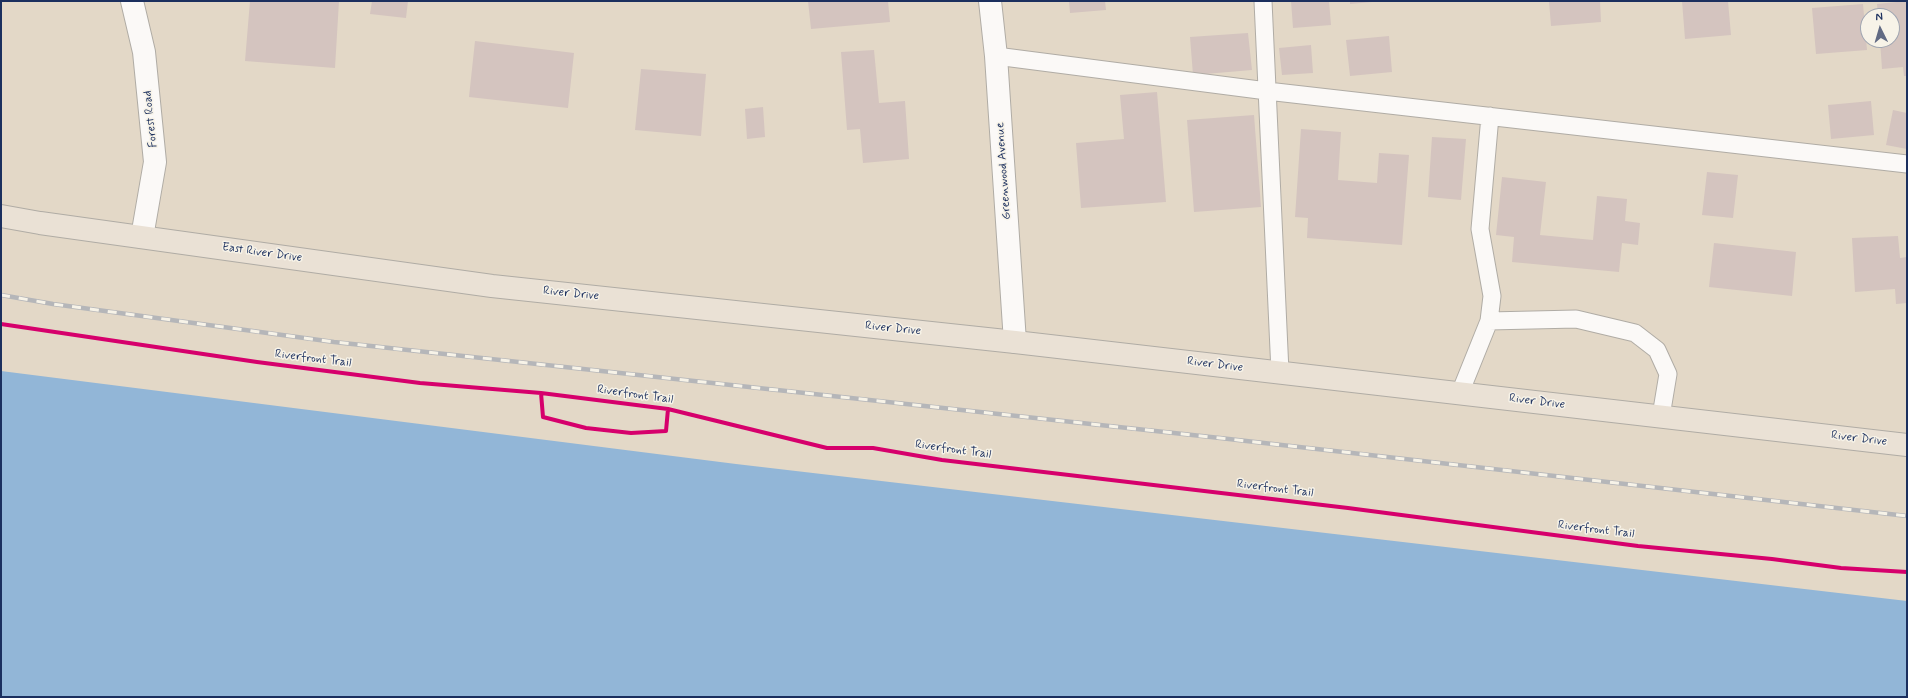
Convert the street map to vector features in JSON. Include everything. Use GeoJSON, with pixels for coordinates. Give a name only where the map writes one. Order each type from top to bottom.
{"type":"FeatureCollection","features":[{"type":"Feature","properties":{"kind":"main road","name":"East River Drive"},"geometry":{"type":"LineString","coordinates":[[1,216],[142,237],[524,289]]}},
{"type":"Feature","properties":{"kind":"main road","name":"River Drive"},"geometry":{"type":"LineString","coordinates":[[524,289],[1015,342],[1907,444]]}},
{"type":"Feature","properties":{"kind":"street","name":"Forest Road"},"geometry":{"type":"LineString","coordinates":[[132,1],[144,52],[155,162],[142,237]]}},
{"type":"Feature","properties":{"kind":"street","name":"Greenwood Avenue"},"geometry":{"type":"LineString","coordinates":[[990,1],[996,56],[1015,342]]}},
{"type":"Feature","properties":{"kind":"lane"},"geometry":{"type":"LineString","coordinates":[[1263,1],[1280,372]]}},
{"type":"Feature","properties":{"kind":"lane"},"geometry":{"type":"LineString","coordinates":[[996,56],[1267,91],[1907,164]]}},
{"type":"Feature","properties":{"kind":"lane"},"geometry":{"type":"LineString","coordinates":[[1460,393],[1489,321],[1492,296],[1480,229],[1490,116]]}},
{"type":"Feature","properties":{"kind":"lane"},"geometry":{"type":"LineString","coordinates":[[1489,321],[1576,319],[1635,333],[1657,350],[1668,374],[1661,416]]}},
{"type":"Feature","properties":{"kind":"water"},"geometry":{"type":"Polygon","coordinates":[[[1,371],[736,464],[1907,601],[1907,697],[1,697],[1,371]]]}},
{"type":"Feature","properties":{"kind":"building"},"geometry":{"type":"Polygon","coordinates":[[[250,1],[339,1],[335,68],[245,61],[250,1]]]}},
{"type":"Feature","properties":{"kind":"building"},"geometry":{"type":"Polygon","coordinates":[[[372,1],[408,1],[406,18],[370,14],[372,1]]]}},
{"type":"Feature","properties":{"kind":"building"},"geometry":{"type":"Polygon","coordinates":[[[808,1],[888,1],[890,22],[811,29],[808,1]]]}},
{"type":"Feature","properties":{"kind":"building"},"geometry":{"type":"Polygon","coordinates":[[[1069,1],[1105,1],[1106,10],[1070,13],[1069,1]]]}},
{"type":"Feature","properties":{"kind":"building"},"geometry":{"type":"Polygon","coordinates":[[[1291,1],[1329,1],[1331,25],[1293,28],[1291,1]]]}},
{"type":"Feature","properties":{"kind":"building"},"geometry":{"type":"Polygon","coordinates":[[[1350,1],[1372,1],[1372,2],[1350,4],[1350,1]]]}},
{"type":"Feature","properties":{"kind":"building"},"geometry":{"type":"Polygon","coordinates":[[[1549,1],[1600,1],[1601,22],[1551,26],[1549,1]]]}},
{"type":"Feature","properties":{"kind":"building"},"geometry":{"type":"Polygon","coordinates":[[[1682,1],[1728,1],[1731,35],[1685,39],[1682,1]]]}},
{"type":"Feature","properties":{"kind":"building"},"geometry":{"type":"Polygon","coordinates":[[[1907,1],[1907,76],[1904,76],[1903,67],[1882,69],[1881,48],[1900,48],[1900,8],[1877,8],[1877,4],[1907,1]]]}},
{"type":"Feature","properties":{"kind":"building"},"geometry":{"type":"Polygon","coordinates":[[[1863,4],[1863,8],[1860,8],[1860,48],[1867,48],[1867,50],[1816,54],[1812,8],[1863,4]]]}},
{"type":"Feature","properties":{"kind":"building"},"geometry":{"type":"Polygon","coordinates":[[[1248,33],[1252,70],[1193,75],[1190,37],[1248,33]]]}},
{"type":"Feature","properties":{"kind":"building"},"geometry":{"type":"Polygon","coordinates":[[[1389,36],[1392,72],[1350,76],[1346,40],[1389,36]]]}},
{"type":"Feature","properties":{"kind":"building"},"geometry":{"type":"Polygon","coordinates":[[[475,41],[574,53],[568,108],[469,97],[475,41]]]}},
{"type":"Feature","properties":{"kind":"building"},"geometry":{"type":"Polygon","coordinates":[[[1311,45],[1313,73],[1282,75],[1279,48],[1311,45]]]}},
{"type":"Feature","properties":{"kind":"building"},"geometry":{"type":"Polygon","coordinates":[[[874,50],[879,103],[905,101],[909,159],[863,163],[860,129],[847,130],[841,52],[874,50]]]}},
{"type":"Feature","properties":{"kind":"building"},"geometry":{"type":"Polygon","coordinates":[[[641,69],[706,74],[701,136],[635,130],[641,69]]]}},
{"type":"Feature","properties":{"kind":"building"},"geometry":{"type":"Polygon","coordinates":[[[1157,92],[1166,202],[1081,208],[1076,143],[1124,139],[1120,95],[1157,92]]]}},
{"type":"Feature","properties":{"kind":"building"},"geometry":{"type":"Polygon","coordinates":[[[1871,101],[1874,135],[1831,139],[1828,105],[1871,101]]]}},
{"type":"Feature","properties":{"kind":"building"},"geometry":{"type":"Polygon","coordinates":[[[763,107],[765,137],[747,139],[745,109],[763,107]]]}},
{"type":"Feature","properties":{"kind":"building"},"geometry":{"type":"Polygon","coordinates":[[[1893,110],[1907,113],[1907,149],[1886,145],[1893,110]]]}},
{"type":"Feature","properties":{"kind":"building"},"geometry":{"type":"Polygon","coordinates":[[[1254,115],[1261,207],[1194,212],[1187,120],[1254,115]]]}},
{"type":"Feature","properties":{"kind":"building"},"geometry":{"type":"Polygon","coordinates":[[[1301,129],[1341,132],[1338,180],[1377,183],[1379,153],[1409,155],[1402,245],[1307,238],[1308,218],[1295,217],[1301,129]]]}},
{"type":"Feature","properties":{"kind":"building"},"geometry":{"type":"Polygon","coordinates":[[[1432,137],[1466,139],[1461,200],[1428,197],[1432,137]]]}},
{"type":"Feature","properties":{"kind":"building"},"geometry":{"type":"Polygon","coordinates":[[[1707,172],[1738,175],[1733,218],[1702,215],[1707,172]]]}},
{"type":"Feature","properties":{"kind":"building"},"geometry":{"type":"Polygon","coordinates":[[[1502,177],[1546,182],[1540,235],[1593,240],[1597,196],[1627,199],[1625,221],[1640,223],[1638,245],[1622,243],[1619,272],[1512,262],[1514,237],[1496,235],[1502,177]]]}},
{"type":"Feature","properties":{"kind":"building"},"geometry":{"type":"Polygon","coordinates":[[[1898,236],[1900,258],[1907,257],[1907,303],[1896,304],[1895,289],[1855,292],[1852,238],[1898,236]]]}},
{"type":"Feature","properties":{"kind":"building"},"geometry":{"type":"Polygon","coordinates":[[[1714,243],[1796,252],[1792,296],[1709,287],[1714,243]]]}},
{"type":"Feature","properties":{"kind":"railway"},"geometry":{"type":"LineString","coordinates":[[1,295],[53,304],[334,342],[1220,438],[1907,516]]}},
{"type":"Feature","properties":{"kind":"cycle path","name":"Riverfront Trail"},"geometry":{"type":"LineString","coordinates":[[1,324],[257,362],[420,383],[541,393],[668,409],[827,448],[873,448],[942,460],[1348,508],[1638,546],[1772,559],[1841,568],[1907,572]]}},
{"type":"Feature","properties":{"kind":"cycle path","name":"Riverfront Trail"},"geometry":{"type":"LineString","coordinates":[[541,393],[543,417],[586,428],[631,433],[666,431],[668,409]]}}]}
